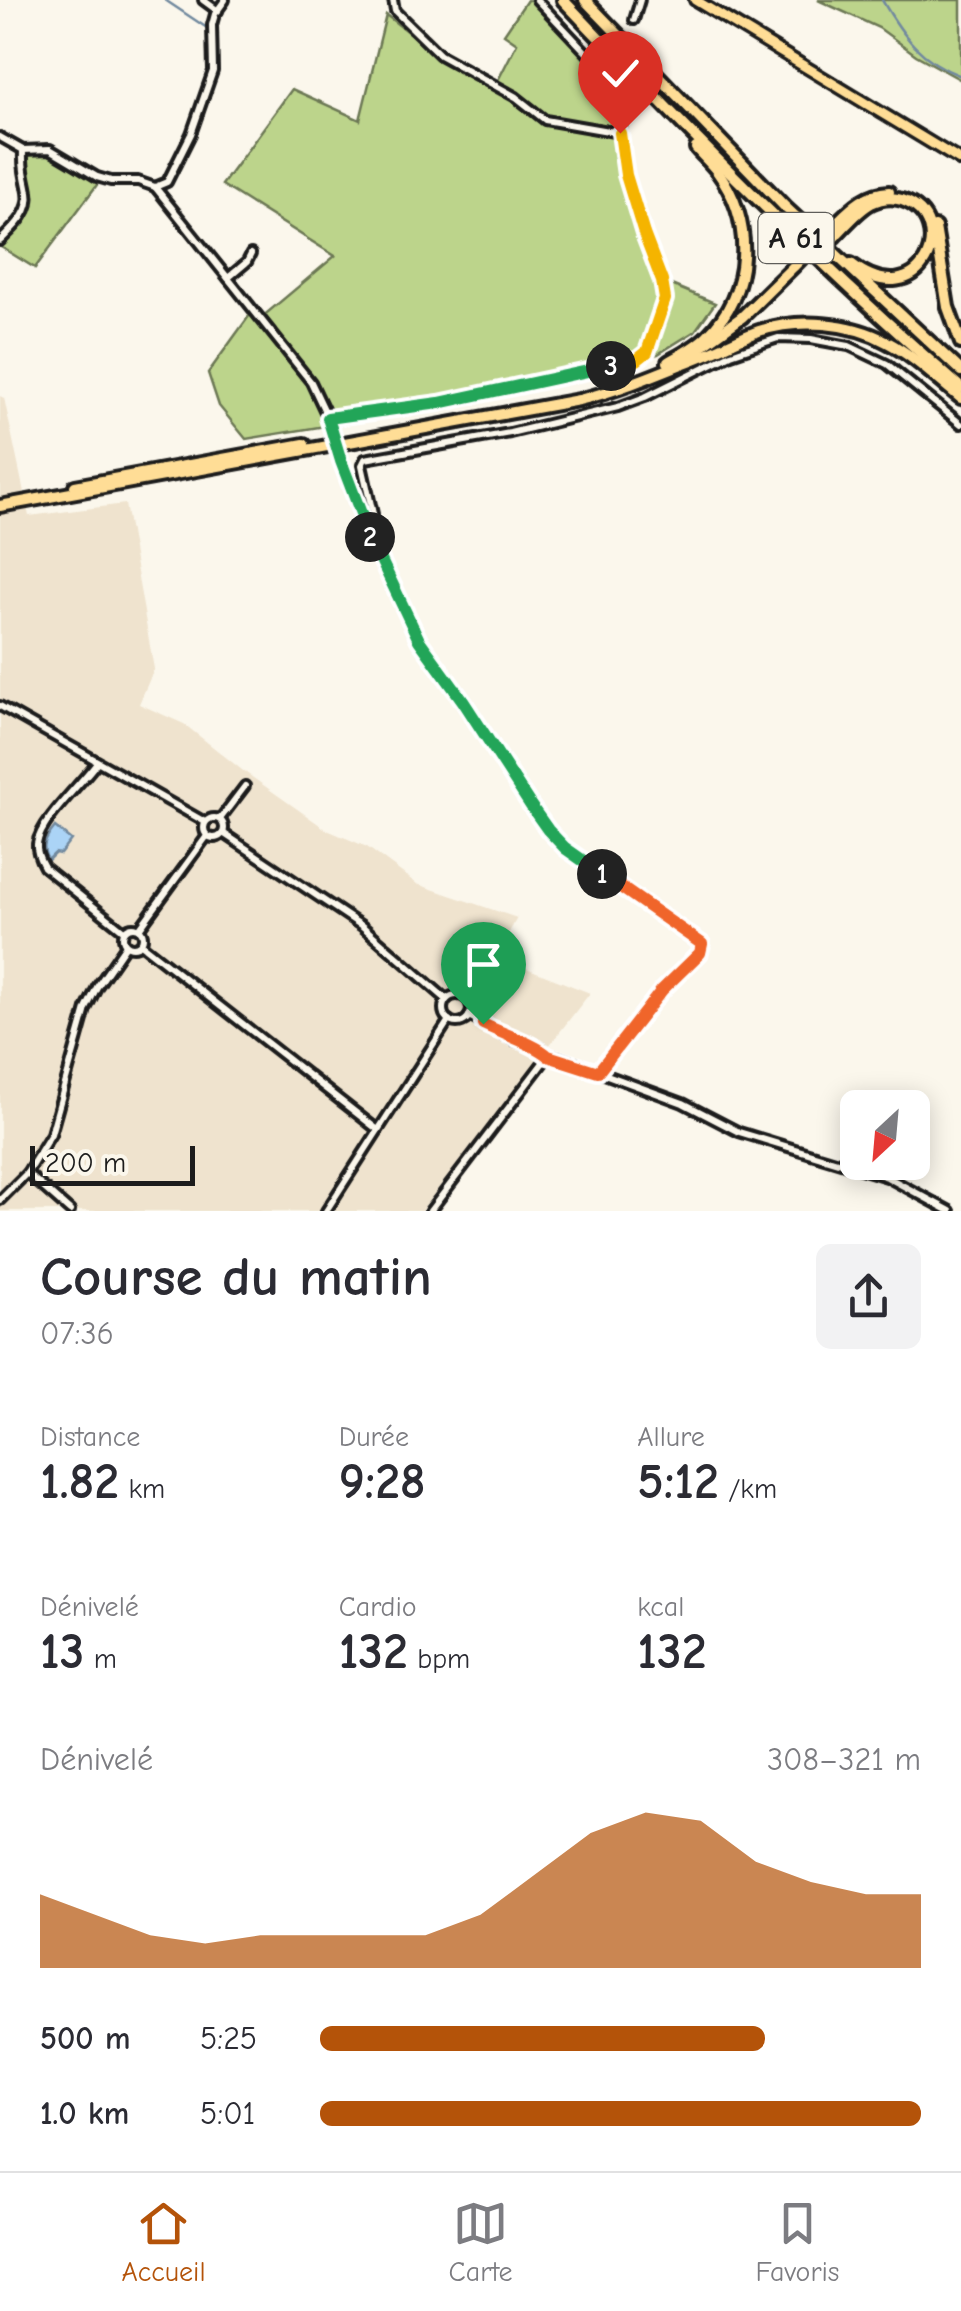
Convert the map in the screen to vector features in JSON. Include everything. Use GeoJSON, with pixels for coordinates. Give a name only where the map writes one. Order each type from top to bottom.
{"type":"FeatureCollection","features":[{"type":"Feature","properties":{"kind":"highway","name":"A 61"},"geometry":{"type":"LineString","coordinates":[[563,0],[726,169],[840,280],[961,388]]}},
{"type":"Feature","properties":{"kind":"highway","name":"A 61"},"geometry":{"type":"LineString","coordinates":[[585,0],[826,247],[961,371]]}},
{"type":"Feature","properties":{"kind":"highway"},"geometry":{"type":"LineString","coordinates":[[639,80],[657,107],[716,170],[736,206],[744,239],[741,279],[726,312],[698,344],[674,363]]}},
{"type":"Feature","properties":{"kind":"highway"},"geometry":{"type":"LineString","coordinates":[[674,363],[753,307],[860,202],[876,193],[906,195],[923,206],[937,232],[948,307],[961,343]]}},
{"type":"Feature","properties":{"kind":"highway"},"geometry":{"type":"LineString","coordinates":[[826,247],[871,277],[888,281],[914,273],[931,246],[930,230],[922,214],[909,203],[894,199],[869,204],[833,232]]}},
{"type":"Feature","properties":{"kind":"highway"},"geometry":{"type":"LineString","coordinates":[[0,503],[578,394],[775,327],[835,326],[886,341],[961,398]]}},
{"type":"Feature","properties":{"kind":"main road"},"geometry":{"type":"LineString","coordinates":[[695,0],[961,162]]}},
{"type":"Feature","properties":{"kind":"street"},"geometry":{"type":"LineString","coordinates":[[204,0],[218,11]]}},
{"type":"Feature","properties":{"kind":"street"},"geometry":{"type":"LineString","coordinates":[[155,187],[167,182],[191,134],[213,71],[212,25],[225,0]]}},
{"type":"Feature","properties":{"kind":"street"},"geometry":{"type":"LineString","coordinates":[[392,0],[394,11],[440,54],[516,98],[545,120],[620,133]]}},
{"type":"Feature","properties":{"kind":"street"},"geometry":{"type":"LineString","coordinates":[[328,418],[504,390],[637,360],[647,352],[665,299],[626,175],[620,133],[622,95],[538,0]]}},
{"type":"Feature","properties":{"kind":"street"},"geometry":{"type":"LineString","coordinates":[[634,20],[640,0]]}},
{"type":"Feature","properties":{"kind":"street"},"geometry":{"type":"LineString","coordinates":[[0,137],[23,150],[50,149],[97,177],[138,181],[155,187],[311,382],[328,418],[370,538],[419,640],[548,830],[565,848],[702,944],[700,953],[662,990],[598,1072]]}},
{"type":"Feature","properties":{"kind":"street"},"geometry":{"type":"LineString","coordinates":[[0,242],[26,212],[29,195],[23,178],[23,150]]}},
{"type":"Feature","properties":{"kind":"street"},"geometry":{"type":"LineString","coordinates":[[228,278],[251,254]]}},
{"type":"Feature","properties":{"kind":"street"},"geometry":{"type":"LineString","coordinates":[[370,538],[373,514],[362,465],[365,460],[510,433],[618,407],[730,354],[778,338],[849,346],[887,364],[961,424]]}},
{"type":"Feature","properties":{"kind":"street"},"geometry":{"type":"LineString","coordinates":[[0,706],[205,822]]}},
{"type":"Feature","properties":{"kind":"street"},"geometry":{"type":"LineString","coordinates":[[97,762],[41,831],[36,846],[44,867],[124,932]]}},
{"type":"Feature","properties":{"kind":"street"},"geometry":{"type":"LineString","coordinates":[[220,819],[245,786]]}},
{"type":"Feature","properties":{"kind":"street"},"geometry":{"type":"LineString","coordinates":[[205,822],[220,819]]}},
{"type":"Feature","properties":{"kind":"street"},"geometry":{"type":"LineString","coordinates":[[220,819],[224,833]]}},
{"type":"Feature","properties":{"kind":"street"},"geometry":{"type":"LineString","coordinates":[[205,822],[207,836]]}},
{"type":"Feature","properties":{"kind":"street"},"geometry":{"type":"LineString","coordinates":[[207,836],[218,838],[224,833]]}},
{"type":"Feature","properties":{"kind":"street"},"geometry":{"type":"LineString","coordinates":[[224,833],[362,926],[446,999]]}},
{"type":"Feature","properties":{"kind":"street"},"geometry":{"type":"LineString","coordinates":[[140,929],[207,836]]}},
{"type":"Feature","properties":{"kind":"street"},"geometry":{"type":"LineString","coordinates":[[131,927],[140,929],[144,936],[142,944],[134,948],[126,945],[124,932],[131,927]]}},
{"type":"Feature","properties":{"kind":"street"},"geometry":{"type":"LineString","coordinates":[[142,944],[378,1130]]}},
{"type":"Feature","properties":{"kind":"street"},"geometry":{"type":"LineString","coordinates":[[0,1200],[27,1173],[51,1134],[86,1009],[96,986],[126,945]]}},
{"type":"Feature","properties":{"kind":"street"},"geometry":{"type":"LineString","coordinates":[[456,995],[465,998],[470,1006],[469,1016],[458,1023],[449,1020],[443,1008],[446,999],[456,995]]}},
{"type":"Feature","properties":{"kind":"street"},"geometry":{"type":"LineString","coordinates":[[469,1016],[548,1056],[683,1104],[739,1132],[888,1178],[950,1211]]}},
{"type":"Feature","properties":{"kind":"street"},"geometry":{"type":"LineString","coordinates":[[326,1211],[449,1020]]}},
{"type":"Feature","properties":{"kind":"street"},"geometry":{"type":"LineString","coordinates":[[430,1211],[548,1056]]}},
{"type":"Feature","properties":{"kind":"street"},"geometry":{"type":"LineString","coordinates":[[27,1173],[70,1211]]}},
{"type":"Feature","properties":{"kind":"shaded area"},"geometry":{"type":"Polygon","coordinates":[[[0,396],[4,398],[29,516],[125,504],[154,669],[139,704],[184,724],[327,830],[367,847],[417,884],[517,918],[496,956],[590,993],[421,1211],[0,1211],[0,396]]]}},
{"type":"Feature","properties":{"kind":"green space"},"geometry":{"type":"Polygon","coordinates":[[[527,0],[534,0],[627,100],[627,157],[669,284],[715,303],[695,331],[658,354],[374,418],[246,439],[219,406],[208,373],[252,312],[261,318],[335,256],[222,185],[292,89],[360,120],[386,15],[451,66],[493,90],[517,43],[504,34],[527,0]]]}},
{"type":"Feature","properties":{"kind":"green space"},"geometry":{"type":"Polygon","coordinates":[[[818,0],[961,0],[961,80],[879,28],[818,0]]]}},
{"type":"Feature","properties":{"kind":"green space"},"geometry":{"type":"Polygon","coordinates":[[[47,150],[99,182],[35,268],[1,247],[31,208],[32,191],[25,169],[29,151],[47,150]]]}},
{"type":"Feature","properties":{"kind":"water"},"geometry":{"type":"Polygon","coordinates":[[[55,827],[71,840],[60,854],[55,853],[48,860],[45,843],[55,827]]]}},
{"type":"Feature","properties":{"kind":"waterway"},"geometry":{"type":"LineString","coordinates":[[165,0],[207,28]]}},
{"type":"Feature","properties":{"kind":"waterway"},"geometry":{"type":"LineString","coordinates":[[882,0],[914,46],[935,63],[961,76]]}},
{"type":"Feature","properties":{"kind":"route"},"geometry":{"type":"LineString","coordinates":[[483,1024],[548,1056],[598,1072],[662,990],[700,953],[702,944],[565,848],[548,830],[406,616],[370,538],[328,418],[504,390],[637,360],[647,352],[665,299],[626,175],[620,133]]}}]}
